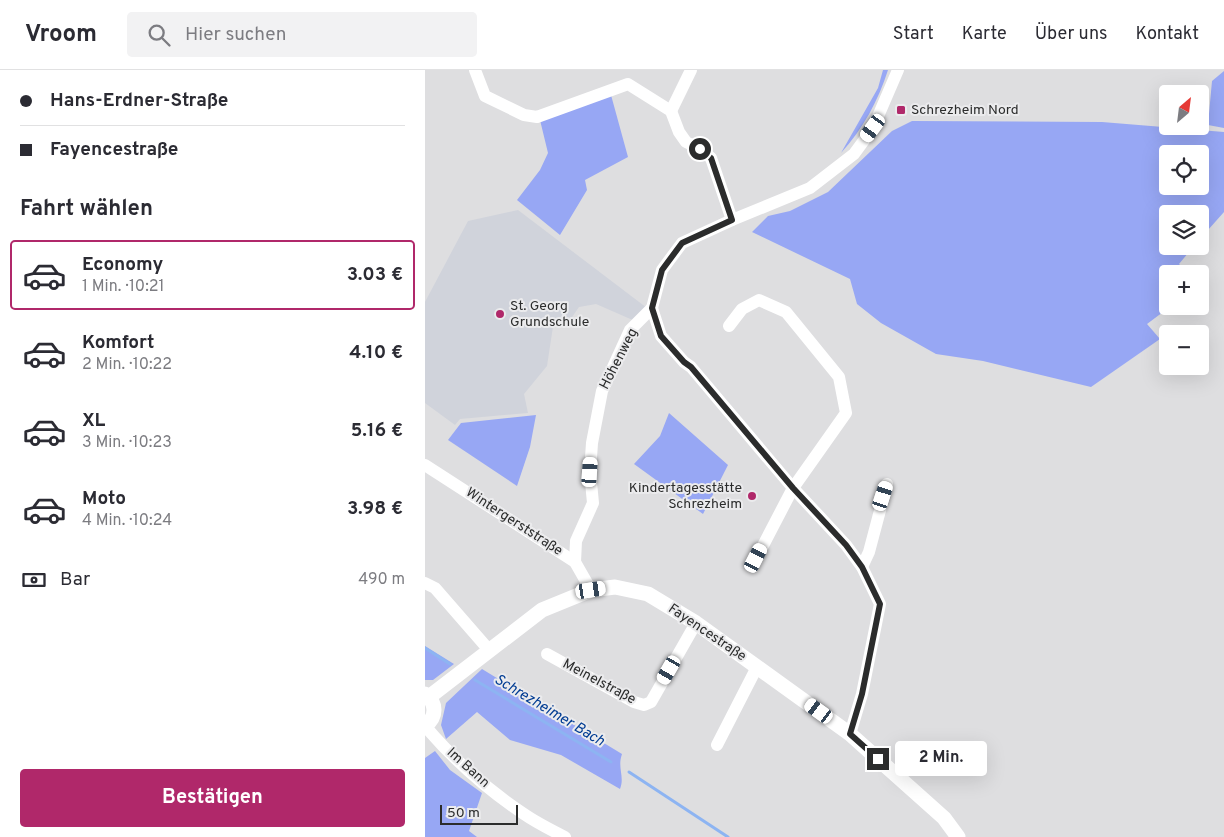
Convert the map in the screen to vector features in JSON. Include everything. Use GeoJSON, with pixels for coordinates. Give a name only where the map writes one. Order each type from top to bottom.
{"type":"FeatureCollection","features":[{"type":"Feature","properties":{"kind":"street"},"geometry":{"type":"LineString","coordinates":[[475,70],[485,96],[524,115],[537,117],[627,84],[671,110],[679,132],[686,142],[700,149],[711,158],[732,220]]}},
{"type":"Feature","properties":{"kind":"street"},"geometry":{"type":"LineString","coordinates":[[671,110],[691,70]]}},
{"type":"Feature","properties":{"kind":"street"},"geometry":{"type":"LineString","coordinates":[[850,734],[862,694],[880,604],[862,567],[846,545],[793,488],[691,367],[684,362],[661,336],[652,308],[662,270],[682,243],[810,188],[854,154],[873,128],[898,70]]}},
{"type":"Feature","properties":{"kind":"street"},"geometry":{"type":"LineString","coordinates":[[729,326],[742,309],[759,300],[786,312],[839,377],[846,412],[793,488],[756,558]]}},
{"type":"Feature","properties":{"kind":"street","name":"Höhenweg"},"geometry":{"type":"LineString","coordinates":[[575,562],[576,541],[593,503],[590,472],[592,443],[602,391],[630,330],[652,308]]}},
{"type":"Feature","properties":{"kind":"street","name":"Wintergerststraße"},"geometry":{"type":"LineString","coordinates":[[425,465],[575,562],[591,590]]}},
{"type":"Feature","properties":{"kind":"street"},"geometry":{"type":"LineString","coordinates":[[862,567],[869,552],[887,484]]}},
{"type":"Feature","properties":{"kind":"street"},"geometry":{"type":"LineString","coordinates":[[425,583],[435,588],[489,650]]}},
{"type":"Feature","properties":{"kind":"street","name":"Fayencestraße"},"geometry":{"type":"LineString","coordinates":[[425,726],[430,722],[434,712],[434,706],[427,695],[542,610],[591,590],[615,587],[648,594],[696,623],[850,734],[944,818],[957,837]]}},
{"type":"Feature","properties":{"kind":"street","name":"Meinelstraße"},"geometry":{"type":"LineString","coordinates":[[547,654],[634,702],[644,705],[651,702],[696,623]]}},
{"type":"Feature","properties":{"kind":"street"},"geometry":{"type":"LineString","coordinates":[[717,745],[757,667]]}},
{"type":"Feature","properties":{"kind":"street","name":"Im Bann"},"geometry":{"type":"LineString","coordinates":[[425,726],[439,742],[481,781],[525,815],[565,837]]}},
{"type":"Feature","properties":{"kind":"shaded area"},"geometry":{"type":"Polygon","coordinates":[[[883,70],[888,70],[875,104],[863,124],[841,153],[878,88],[883,70]]]}},
{"type":"Feature","properties":{"kind":"shaded area"},"geometry":{"type":"Polygon","coordinates":[[[1224,71],[1224,128],[1209,125],[1212,81],[1224,71]]]}},
{"type":"Feature","properties":{"kind":"shaded area"},"geometry":{"type":"Polygon","coordinates":[[[611,95],[628,157],[585,180],[587,190],[560,235],[517,200],[540,170],[548,153],[540,120],[611,95]]]}},
{"type":"Feature","properties":{"kind":"shaded area"},"geometry":{"type":"Polygon","coordinates":[[[912,121],[1102,122],[1159,127],[1159,135],[1209,135],[1209,131],[1224,132],[1224,212],[1209,229],[1209,205],[1159,205],[1159,255],[1186,255],[1180,265],[1159,265],[1159,315],[1147,324],[1159,340],[1091,387],[983,361],[936,354],[881,323],[857,304],[850,279],[752,232],[768,216],[790,211],[828,192],[892,131],[912,121]]]}},
{"type":"Feature","properties":{"kind":"shaded area","name":"St. Georg Grundschule"},"geometry":{"type":"Polygon","coordinates":[[[518,210],[647,308],[635,321],[596,304],[579,307],[570,320],[554,320],[547,366],[524,394],[528,413],[460,419],[455,425],[425,403],[425,302],[468,221],[518,210]]]}},
{"type":"Feature","properties":{"kind":"shaded area"},"geometry":{"type":"Polygon","coordinates":[[[669,413],[728,465],[703,514],[634,464],[660,436],[669,413]]]}},
{"type":"Feature","properties":{"kind":"shaded area"},"geometry":{"type":"Polygon","coordinates":[[[536,415],[530,447],[517,486],[448,440],[461,423],[536,415]]]}},
{"type":"Feature","properties":{"kind":"shaded area"},"geometry":{"type":"Polygon","coordinates":[[[425,646],[454,664],[433,680],[425,680],[425,646]]]}},
{"type":"Feature","properties":{"kind":"shaded area"},"geometry":{"type":"Polygon","coordinates":[[[482,669],[622,754],[620,789],[561,755],[510,740],[477,712],[446,739],[441,725],[446,703],[482,669]]]}},
{"type":"Feature","properties":{"kind":"shaded area"},"geometry":{"type":"Polygon","coordinates":[[[435,751],[450,770],[482,793],[469,831],[477,837],[425,837],[425,758],[435,751]]]}},
{"type":"Feature","properties":{"kind":"waterway","name":"Schrezheimer Bach"},"geometry":{"type":"LineString","coordinates":[[425,648],[450,664]]}},
{"type":"Feature","properties":{"kind":"waterway","name":"Schrezheimer Bach"},"geometry":{"type":"LineString","coordinates":[[475,680],[611,762]]}},
{"type":"Feature","properties":{"kind":"waterway","name":"Schrezheimer Bach"},"geometry":{"type":"LineString","coordinates":[[629,772],[728,837]]}},
{"type":"Feature","properties":{"kind":"place","name":"Schrezheim Nord"},"geometry":{"type":"Point","coordinates":[901,110]}},
{"type":"Feature","properties":{"kind":"place","name":"St. Georg Grundschule"},"geometry":{"type":"Point","coordinates":[500,314]}},
{"type":"Feature","properties":{"kind":"place","name":"Kindertagesstätte Schrezheim"},"geometry":{"type":"Point","coordinates":[752,496]}},
{"type":"Feature","properties":{"kind":"route"},"geometry":{"type":"LineString","coordinates":[[700,149],[711,158],[732,220],[682,243],[662,270],[652,308],[661,336],[684,362],[691,367],[759,449],[846,545],[862,567],[880,604],[862,694],[850,734],[878,759]]}}]}
